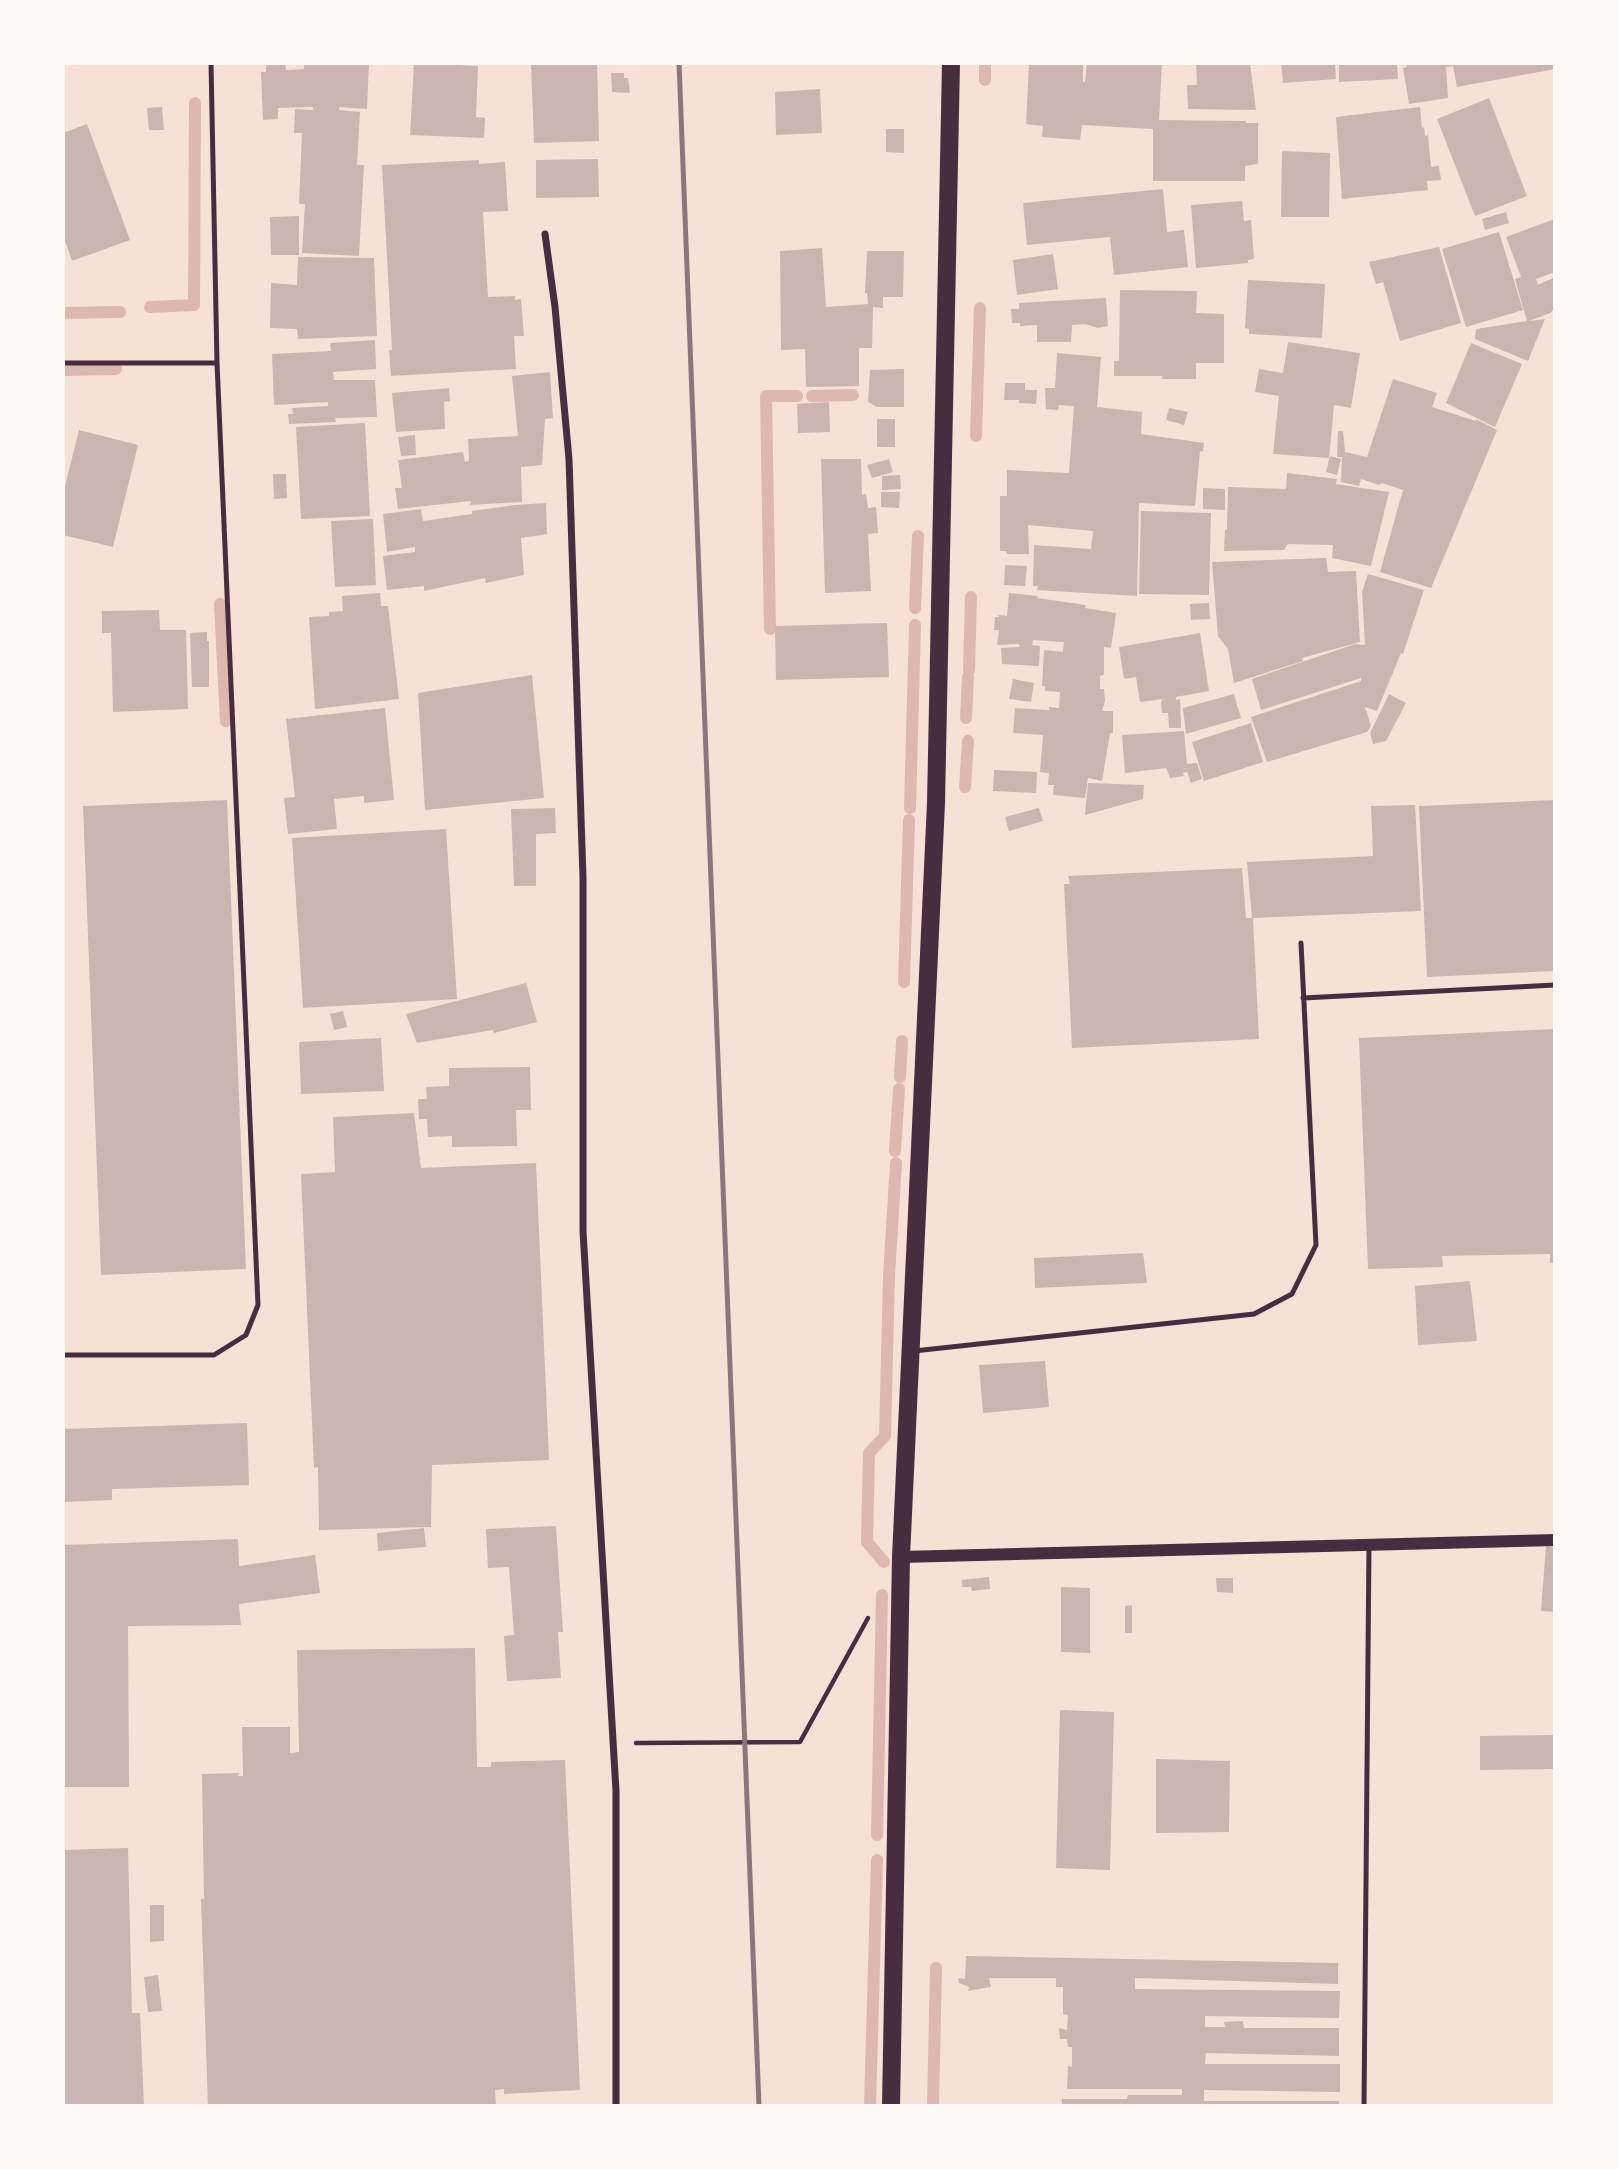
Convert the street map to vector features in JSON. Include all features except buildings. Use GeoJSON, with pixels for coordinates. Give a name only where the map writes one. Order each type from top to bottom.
{"type":"FeatureCollection","features":[{"type":"Feature","properties":{"kind":"main road"},"geometry":{"type":"LineString","coordinates":[[891,2106],[901,1557],[936,803],[951,63]]}},
{"type":"Feature","properties":{"kind":"street"},"geometry":{"type":"LineString","coordinates":[[545,234],[555,307],[570,473],[583,877],[583,1231],[616,1791],[616,2106]]}},
{"type":"Feature","properties":{"kind":"street"},"geometry":{"type":"LineString","coordinates":[[901,1557],[1555,1540]]}},
{"type":"Feature","properties":{"kind":"lane"},"geometry":{"type":"LineString","coordinates":[[63,1355],[214,1355],[246,1335],[258,1305],[217,363],[211,63]]}},
{"type":"Feature","properties":{"kind":"lane"},"geometry":{"type":"LineString","coordinates":[[63,362],[217,363]]}},
{"type":"Feature","properties":{"kind":"lane"},"geometry":{"type":"LineString","coordinates":[[911,1351],[1254,1314],[1292,1294],[1316,1245],[1301,943]]}},
{"type":"Feature","properties":{"kind":"lane"},"geometry":{"type":"LineString","coordinates":[[1303,998],[1555,985]]}},
{"type":"Feature","properties":{"kind":"lane"},"geometry":{"type":"LineString","coordinates":[[1364,2106],[1369,1545]]}},
{"type":"Feature","properties":{"kind":"path"},"geometry":{"type":"LineString","coordinates":[[634,1743],[800,1742],[870,1615]]}},
{"type":"Feature","properties":{"kind":"waterway"},"geometry":{"type":"LineString","coordinates":[[985,63],[985,80]]}},
{"type":"Feature","properties":{"kind":"waterway"},"geometry":{"type":"LineString","coordinates":[[150,307],[194,305],[195,103]]}},
{"type":"Feature","properties":{"kind":"waterway"},"geometry":{"type":"LineString","coordinates":[[976,436],[980,308]]}},
{"type":"Feature","properties":{"kind":"waterway"},"geometry":{"type":"LineString","coordinates":[[63,313],[120,312]]}},
{"type":"Feature","properties":{"kind":"waterway"},"geometry":{"type":"LineString","coordinates":[[63,370],[116,369]]}},
{"type":"Feature","properties":{"kind":"waterway"},"geometry":{"type":"LineString","coordinates":[[812,396],[853,395]]}},
{"type":"Feature","properties":{"kind":"waterway"},"geometry":{"type":"LineString","coordinates":[[770,629],[766,396],[797,396]]}},
{"type":"Feature","properties":{"kind":"waterway"},"geometry":{"type":"LineString","coordinates":[[915,608],[918,536]]}},
{"type":"Feature","properties":{"kind":"waterway"},"geometry":{"type":"LineString","coordinates":[[969,670],[971,597]]}},
{"type":"Feature","properties":{"kind":"waterway"},"geometry":{"type":"LineString","coordinates":[[220,604],[226,721]]}},
{"type":"Feature","properties":{"kind":"waterway"},"geometry":{"type":"LineString","coordinates":[[910,808],[915,625]]}},
{"type":"Feature","properties":{"kind":"waterway"},"geometry":{"type":"LineString","coordinates":[[966,718],[968,677]]}},
{"type":"Feature","properties":{"kind":"waterway"},"geometry":{"type":"LineString","coordinates":[[965,787],[968,741]]}},
{"type":"Feature","properties":{"kind":"waterway"},"geometry":{"type":"LineString","coordinates":[[904,982],[909,820]]}},
{"type":"Feature","properties":{"kind":"waterway"},"geometry":{"type":"LineString","coordinates":[[900,1077],[902,1041]]}},
{"type":"Feature","properties":{"kind":"waterway"},"geometry":{"type":"LineString","coordinates":[[895,1151],[899,1089]]}},
{"type":"Feature","properties":{"kind":"waterway"},"geometry":{"type":"LineString","coordinates":[[884,1562],[867,1542],[869,1453],[885,1436],[889,1276],[896,1163]]}},
{"type":"Feature","properties":{"kind":"waterway"},"geometry":{"type":"LineString","coordinates":[[877,1835],[882,1595]]}},
{"type":"Feature","properties":{"kind":"waterway"},"geometry":{"type":"LineString","coordinates":[[870,2106],[877,1860]]}},
{"type":"Feature","properties":{"kind":"waterway"},"geometry":{"type":"LineString","coordinates":[[933,2106],[936,1968]]}},
{"type":"Feature","properties":{"kind":"railway"},"geometry":{"type":"LineString","coordinates":[[679,63],[759,2106]]}}]}
